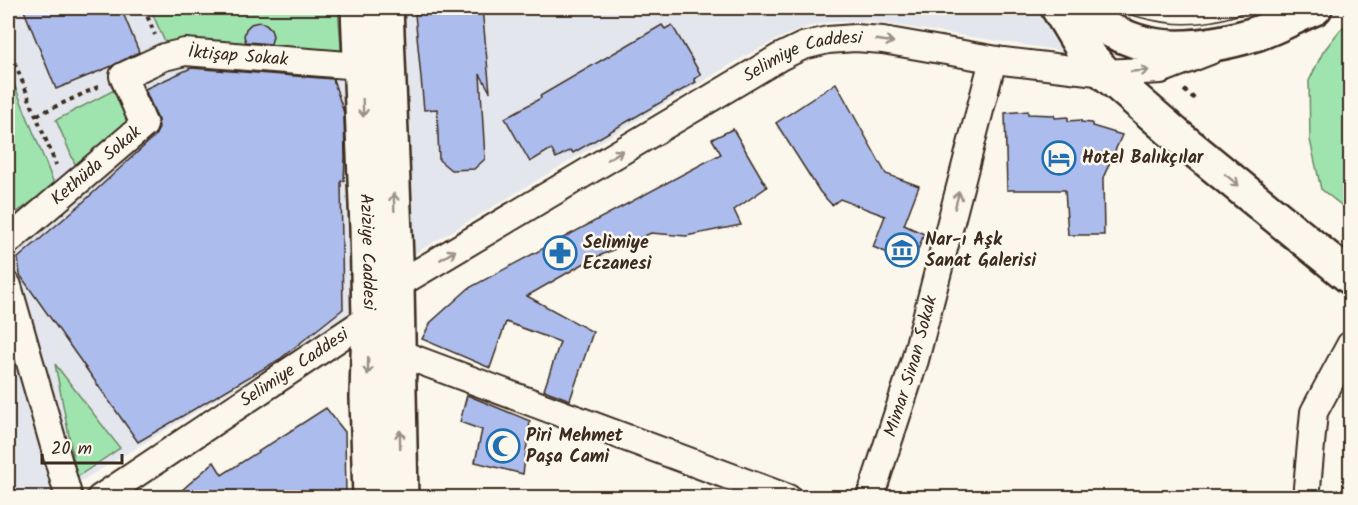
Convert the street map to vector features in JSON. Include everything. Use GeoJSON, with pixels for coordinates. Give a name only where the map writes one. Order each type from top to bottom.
{"type":"FeatureCollection","features":[{"type":"Feature","properties":{"kind":"main road","name":"Aziziye Caddesi"},"geometry":{"type":"LineString","coordinates":[[358,8],[369,318],[367,397],[370,498]]}},
{"type":"Feature","properties":{"kind":"main road","name":"Aziziye Caddesi"},"geometry":{"type":"LineString","coordinates":[[386,8],[398,285],[401,498]]}},
{"type":"Feature","properties":{"kind":"main road"},"geometry":{"type":"LineString","coordinates":[[1058,8],[1082,48],[1105,73],[1350,277]]}},
{"type":"Feature","properties":{"kind":"main road"},"geometry":{"type":"LineString","coordinates":[[1070,8],[1115,33],[1138,42],[1190,46],[1256,34],[1315,8]]}},
{"type":"Feature","properties":{"kind":"street","name":"Selimiye Caddesi"},"geometry":{"type":"LineString","coordinates":[[398,285],[802,46],[828,40],[855,38],[883,40],[993,60],[1105,73],[1161,70],[1256,34]]}},
{"type":"Feature","properties":{"kind":"street","name":"İktişap Sokak"},"geometry":{"type":"LineString","coordinates":[[123,76],[164,57],[185,52],[360,66]]}},
{"type":"Feature","properties":{"kind":"street","name":"Mimar Sinan Sokak"},"geometry":{"type":"LineString","coordinates":[[870,498],[915,360],[993,60]]}},
{"type":"Feature","properties":{"kind":"street","name":"Kethüda Sokak"},"geometry":{"type":"LineString","coordinates":[[8,241],[144,125],[123,76]]}},
{"type":"Feature","properties":{"kind":"street"},"geometry":{"type":"LineString","coordinates":[[8,286],[69,498]]}},
{"type":"Feature","properties":{"kind":"street","name":"Selimiye Caddesi"},"geometry":{"type":"LineString","coordinates":[[100,498],[369,318]]}},
{"type":"Feature","properties":{"kind":"street"},"geometry":{"type":"LineString","coordinates":[[1306,498],[1314,412],[1350,345]]}},
{"type":"Feature","properties":{"kind":"street"},"geometry":{"type":"LineString","coordinates":[[399,353],[751,492],[788,498]]}},
{"type":"Feature","properties":{"kind":"path"},"geometry":{"type":"LineString","coordinates":[[8,46],[66,191]]}},
{"type":"Feature","properties":{"kind":"path"},"geometry":{"type":"LineString","coordinates":[[37,115],[123,76]]}},
{"type":"Feature","properties":{"kind":"shaded area"},"geometry":{"type":"Polygon","coordinates":[[[8,8],[344,8],[355,316],[55,497],[8,497],[8,8]]]}},
{"type":"Feature","properties":{"kind":"shaded area"},"geometry":{"type":"Polygon","coordinates":[[[402,8],[1040,8],[1063,51],[867,21],[836,21],[807,27],[745,56],[414,254],[402,8]]]}},
{"type":"Feature","properties":{"kind":"green space"},"geometry":{"type":"Polygon","coordinates":[[[150,8],[338,8],[342,59],[168,49],[150,8]]]}},
{"type":"Feature","properties":{"kind":"green space"},"geometry":{"type":"Polygon","coordinates":[[[1350,22],[1350,212],[1321,189],[1310,140],[1309,81],[1323,52],[1340,30],[1350,22]]]}},
{"type":"Feature","properties":{"kind":"green space"},"geometry":{"type":"Polygon","coordinates":[[[8,69],[55,186],[11,216],[8,207],[8,69]]]}},
{"type":"Feature","properties":{"kind":"green space"},"geometry":{"type":"Polygon","coordinates":[[[120,87],[138,125],[79,173],[56,120],[120,87]]]}},
{"type":"Feature","properties":{"kind":"green space"},"geometry":{"type":"Polygon","coordinates":[[[55,364],[120,448],[77,477],[55,364]]]}},
{"type":"Feature","properties":{"kind":"building"},"geometry":{"type":"Polygon","coordinates":[[[23,8],[121,8],[139,52],[56,89],[23,8]]]}},
{"type":"Feature","properties":{"kind":"building"},"geometry":{"type":"Polygon","coordinates":[[[440,8],[482,8],[490,92],[480,74],[485,159],[474,169],[451,170],[439,160],[437,109],[424,110],[415,14],[440,12],[440,8]]]}},
{"type":"Feature","properties":{"kind":"building"},"geometry":{"type":"Polygon","coordinates":[[[259,22],[271,29],[273,36],[271,44],[246,42],[244,36],[246,29],[251,24],[259,22]]]}},
{"type":"Feature","properties":{"kind":"building"},"geometry":{"type":"Polygon","coordinates":[[[662,25],[665,29],[672,25],[701,75],[694,79],[696,82],[573,153],[571,150],[556,158],[551,149],[530,162],[505,118],[662,25]]]}},
{"type":"Feature","properties":{"kind":"building"},"geometry":{"type":"Polygon","coordinates":[[[191,68],[333,79],[344,113],[344,181],[341,181],[343,309],[280,359],[138,442],[20,275],[18,258],[155,136],[159,128],[158,120],[145,89],[191,68]]]}},
{"type":"Feature","properties":{"kind":"building"},"geometry":{"type":"Polygon","coordinates":[[[836,83],[886,174],[919,186],[904,225],[924,234],[913,263],[873,247],[885,216],[840,199],[832,205],[820,192],[776,123],[836,83]]]}},
{"type":"Feature","properties":{"kind":"building","name":"Hotel Balıkçılar"},"geometry":{"type":"Polygon","coordinates":[[[1028,111],[1028,114],[1054,115],[1055,118],[1068,117],[1068,121],[1081,120],[1081,122],[1092,123],[1092,126],[1122,135],[1103,178],[1104,235],[1068,235],[1065,190],[1007,190],[1005,113],[1028,111]]]}},
{"type":"Feature","properties":{"kind":"building"},"geometry":{"type":"Polygon","coordinates":[[[733,129],[767,187],[734,210],[741,225],[686,236],[651,233],[590,260],[527,296],[593,332],[570,400],[544,390],[560,342],[506,322],[490,368],[422,339],[431,322],[469,288],[721,154],[712,139],[733,129]]]}},
{"type":"Feature","properties":{"kind":"building","name":"Piri Mehmet Paşa Cami"},"geometry":{"type":"Polygon","coordinates":[[[467,395],[530,421],[523,474],[475,462],[482,430],[460,422],[467,395]]]}},
{"type":"Feature","properties":{"kind":"building"},"geometry":{"type":"Polygon","coordinates":[[[326,408],[345,432],[346,498],[173,498],[214,462],[222,475],[326,408]]]}},
{"type":"Feature","properties":{"kind":"tram line"},"geometry":{"type":"LineString","coordinates":[[1112,8],[1149,20],[1184,24],[1218,20],[1255,8]]}},
{"type":"Feature","properties":{"kind":"place","name":"Hotel Balıkçılar"},"geometry":{"type":"Point","coordinates":[1059,158]}},
{"type":"Feature","properties":{"kind":"place","name":"Nar-ı Aşk Sanat Galerisi"},"geometry":{"type":"Point","coordinates":[902,250]}},
{"type":"Feature","properties":{"kind":"place","name":"Selimiye Eczanesi"},"geometry":{"type":"Point","coordinates":[560,253]}},
{"type":"Feature","properties":{"kind":"place","name":"Piri Mehmet Paşa Cami"},"geometry":{"type":"Point","coordinates":[503,446]}}]}
